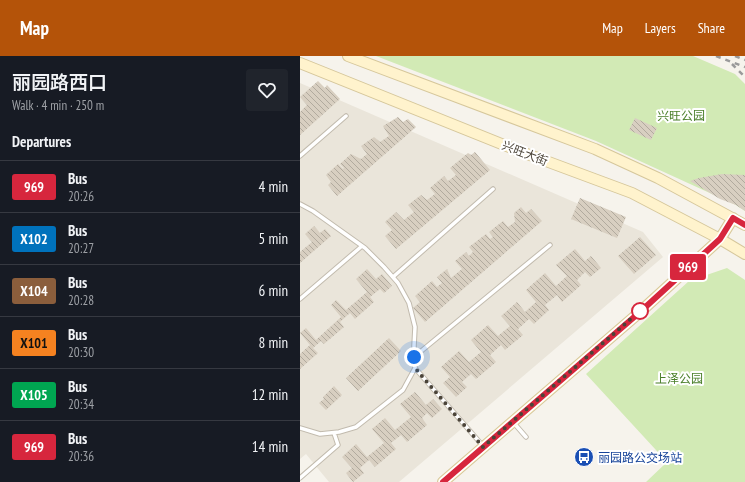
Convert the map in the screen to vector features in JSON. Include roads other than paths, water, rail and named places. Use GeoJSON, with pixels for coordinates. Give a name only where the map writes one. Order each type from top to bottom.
{"type":"FeatureCollection","features":[{"type":"Feature","properties":{"kind":"main road"},"geometry":{"type":"LineString","coordinates":[[352,57],[595,148],[658,178],[745,225]]}},
{"type":"Feature","properties":{"kind":"main road","name":"兴旺大街"},"geometry":{"type":"LineString","coordinates":[[300,63],[519,151],[632,193],[720,239],[745,254]]}},
{"type":"Feature","properties":{"kind":"main road"},"geometry":{"type":"LineString","coordinates":[[443,482],[640,312],[720,239],[733,218]]}},
{"type":"Feature","properties":{"kind":"lane"},"geometry":{"type":"LineString","coordinates":[[300,156],[346,116]]}},
{"type":"Feature","properties":{"kind":"lane"},"geometry":{"type":"LineString","coordinates":[[393,277],[493,189]]}},
{"type":"Feature","properties":{"kind":"lane"},"geometry":{"type":"LineString","coordinates":[[300,204],[313,211],[362,246],[393,277],[398,283],[409,304],[415,327],[415,368],[403,390],[356,427],[334,433],[320,434],[300,428]]}},
{"type":"Feature","properties":{"kind":"lane"},"geometry":{"type":"LineString","coordinates":[[414,357],[550,245]]}},
{"type":"Feature","properties":{"kind":"lane"},"geometry":{"type":"LineString","coordinates":[[300,299],[362,246]]}},
{"type":"Feature","properties":{"kind":"lane"},"geometry":{"type":"LineString","coordinates":[[415,368],[483,447]]}},
{"type":"Feature","properties":{"kind":"lane"},"geometry":{"type":"LineString","coordinates":[[513,422],[526,437]]}},
{"type":"Feature","properties":{"kind":"lane"},"geometry":{"type":"LineString","coordinates":[[300,478],[338,445],[334,433]]}},
{"type":"Feature","properties":{"kind":"railway"},"geometry":{"type":"LineString","coordinates":[[716,56],[745,67]]}},
{"type":"Feature","properties":{"kind":"railway"},"geometry":{"type":"LineString","coordinates":[[735,56],[745,60]]}},
{"type":"Feature","properties":{"kind":"railway"},"geometry":{"type":"LineString","coordinates":[[732,64],[745,77]]}},
{"type":"Feature","properties":{"kind":"place","name":"丽园路公交场站"},"geometry":{"type":"Point","coordinates":[584,457]}},
{"type":"Feature","properties":{"kind":"park label","name":"兴旺公园"},"geometry":{"type":"Point","coordinates":[681,115]}},
{"type":"Feature","properties":{"kind":"park label","name":"上泽公园"},"geometry":{"type":"Point","coordinates":[679,378]}}]}
